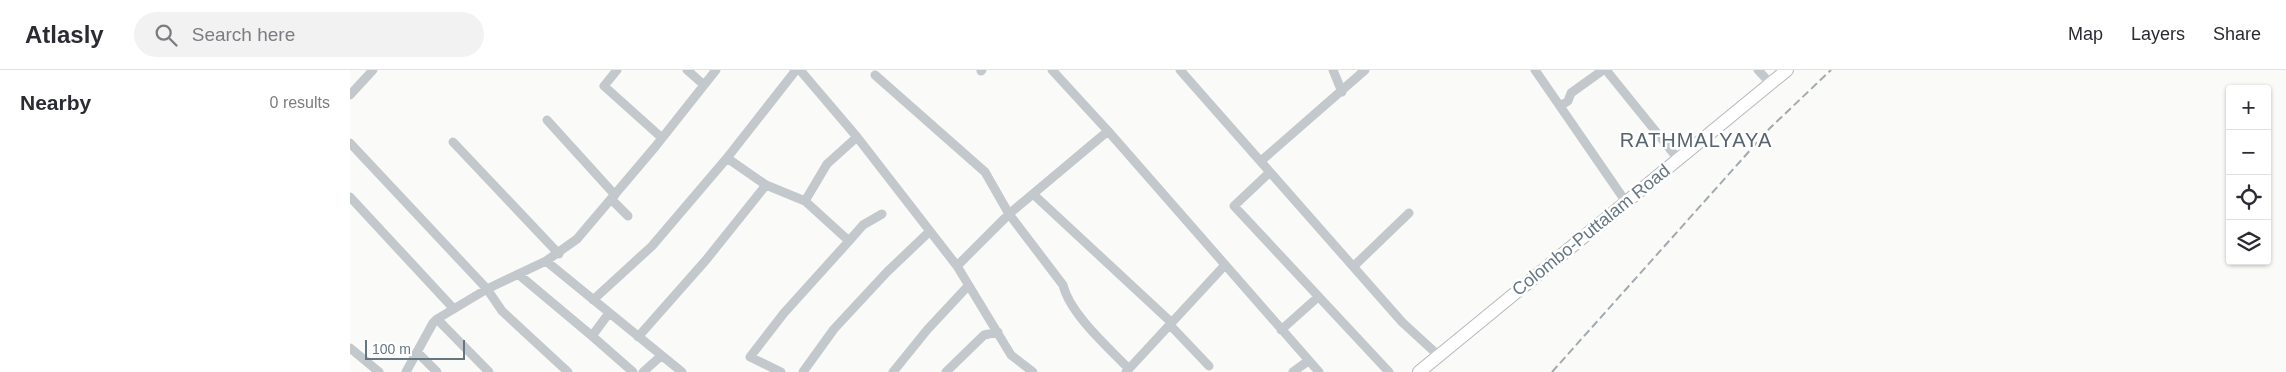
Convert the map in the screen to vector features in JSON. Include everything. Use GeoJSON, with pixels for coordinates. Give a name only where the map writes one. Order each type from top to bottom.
{"type":"FeatureCollection","features":[{"type":"Feature","properties":{"kind":"highway","name":"Colombo-Puttalam Road"},"geometry":{"type":"LineString","coordinates":[[1419,372],[1787,70]]}},
{"type":"Feature","properties":{"kind":"street"},"geometry":{"type":"LineString","coordinates":[[350,95],[373,70]]}},
{"type":"Feature","properties":{"kind":"street"},"geometry":{"type":"LineString","coordinates":[[617,70],[604,86],[662,138]]}},
{"type":"Feature","properties":{"kind":"street"},"geometry":{"type":"LineString","coordinates":[[687,70],[704,85]]}},
{"type":"Feature","properties":{"kind":"street"},"geometry":{"type":"LineString","coordinates":[[406,372],[437,319],[487,289],[559,254],[576,239],[662,138],[716,70]]}},
{"type":"Feature","properties":{"kind":"street"},"geometry":{"type":"LineString","coordinates":[[593,300],[652,246],[728,158],[798,70],[856,137],[957,266],[1011,355],[1033,372]]}},
{"type":"Feature","properties":{"kind":"street"},"geometry":{"type":"LineString","coordinates":[[1052,70],[1108,131],[1319,372]]}},
{"type":"Feature","properties":{"kind":"street"},"geometry":{"type":"LineString","coordinates":[[1180,70],[1402,322],[1439,356]]}},
{"type":"Feature","properties":{"kind":"street"},"geometry":{"type":"LineString","coordinates":[[1333,70],[1342,92]]}},
{"type":"Feature","properties":{"kind":"street"},"geometry":{"type":"LineString","coordinates":[[1260,161],[1342,92],[1365,70]]}},
{"type":"Feature","properties":{"kind":"street"},"geometry":{"type":"LineString","coordinates":[[1535,70],[1626,202]]}},
{"type":"Feature","properties":{"kind":"street"},"geometry":{"type":"LineString","coordinates":[[1560,106],[1568,101],[1571,93],[1604,70],[1678,159]]}},
{"type":"Feature","properties":{"kind":"street"},"geometry":{"type":"LineString","coordinates":[[1758,70],[1771,84]]}},
{"type":"Feature","properties":{"kind":"street"},"geometry":{"type":"LineString","coordinates":[[875,75],[984,172],[1009,214],[1063,285],[1066,297],[1127,370],[1225,265]]}},
{"type":"Feature","properties":{"kind":"street"},"geometry":{"type":"LineString","coordinates":[[547,120],[628,216]]}},
{"type":"Feature","properties":{"kind":"street"},"geometry":{"type":"LineString","coordinates":[[957,266],[1009,214],[1108,131]]}},
{"type":"Feature","properties":{"kind":"street"},"geometry":{"type":"LineString","coordinates":[[805,201],[827,164],[856,137]]}},
{"type":"Feature","properties":{"kind":"street"},"geometry":{"type":"LineString","coordinates":[[453,142],[559,254]]}},
{"type":"Feature","properties":{"kind":"street"},"geometry":{"type":"LineString","coordinates":[[350,143],[487,289],[502,311],[568,372]]}},
{"type":"Feature","properties":{"kind":"street"},"geometry":{"type":"LineString","coordinates":[[728,158],[766,186],[805,201],[849,241]]}},
{"type":"Feature","properties":{"kind":"street"},"geometry":{"type":"LineString","coordinates":[[1270,172],[1234,206],[1389,372]]}},
{"type":"Feature","properties":{"kind":"street"},"geometry":{"type":"LineString","coordinates":[[638,338],[706,260],[766,186]]}},
{"type":"Feature","properties":{"kind":"street"},"geometry":{"type":"LineString","coordinates":[[1033,194],[1171,324],[1209,366]]}},
{"type":"Feature","properties":{"kind":"street"},"geometry":{"type":"LineString","coordinates":[[350,197],[453,308]]}},
{"type":"Feature","properties":{"kind":"street"},"geometry":{"type":"LineString","coordinates":[[1354,266],[1409,213]]}},
{"type":"Feature","properties":{"kind":"street"},"geometry":{"type":"LineString","coordinates":[[782,372],[750,357],[784,313],[863,225],[882,214]]}},
{"type":"Feature","properties":{"kind":"street"},"geometry":{"type":"LineString","coordinates":[[803,372],[834,329],[887,272],[930,231]]}},
{"type":"Feature","properties":{"kind":"street"},"geometry":{"type":"LineString","coordinates":[[546,261],[682,372]]}},
{"type":"Feature","properties":{"kind":"street"},"geometry":{"type":"LineString","coordinates":[[518,274],[633,372]]}},
{"type":"Feature","properties":{"kind":"street"},"geometry":{"type":"LineString","coordinates":[[893,372],[927,330],[968,286]]}},
{"type":"Feature","properties":{"kind":"street"},"geometry":{"type":"LineString","coordinates":[[1281,330],[1318,297]]}},
{"type":"Feature","properties":{"kind":"street"},"geometry":{"type":"LineString","coordinates":[[592,336],[609,313]]}},
{"type":"Feature","properties":{"kind":"street"},"geometry":{"type":"LineString","coordinates":[[437,319],[489,372]]}},
{"type":"Feature","properties":{"kind":"street"},"geometry":{"type":"LineString","coordinates":[[946,372],[984,335],[998,332]]}},
{"type":"Feature","properties":{"kind":"street"},"geometry":{"type":"LineString","coordinates":[[350,348],[379,372]]}},
{"type":"Feature","properties":{"kind":"street"},"geometry":{"type":"LineString","coordinates":[[417,352],[437,372]]}},
{"type":"Feature","properties":{"kind":"street"},"geometry":{"type":"LineString","coordinates":[[643,372],[661,356]]}},
{"type":"Feature","properties":{"kind":"street"},"geometry":{"type":"LineString","coordinates":[[1292,372],[1308,361]]}},
{"type":"Feature","properties":{"kind":"railway"},"geometry":{"type":"LineString","coordinates":[[1552,372],[1770,128],[1831,70]]}},
{"type":"Feature","properties":{"kind":"district","name":"RATHMALYAYA"},"geometry":{"type":"Point","coordinates":[1696,140]}}]}
